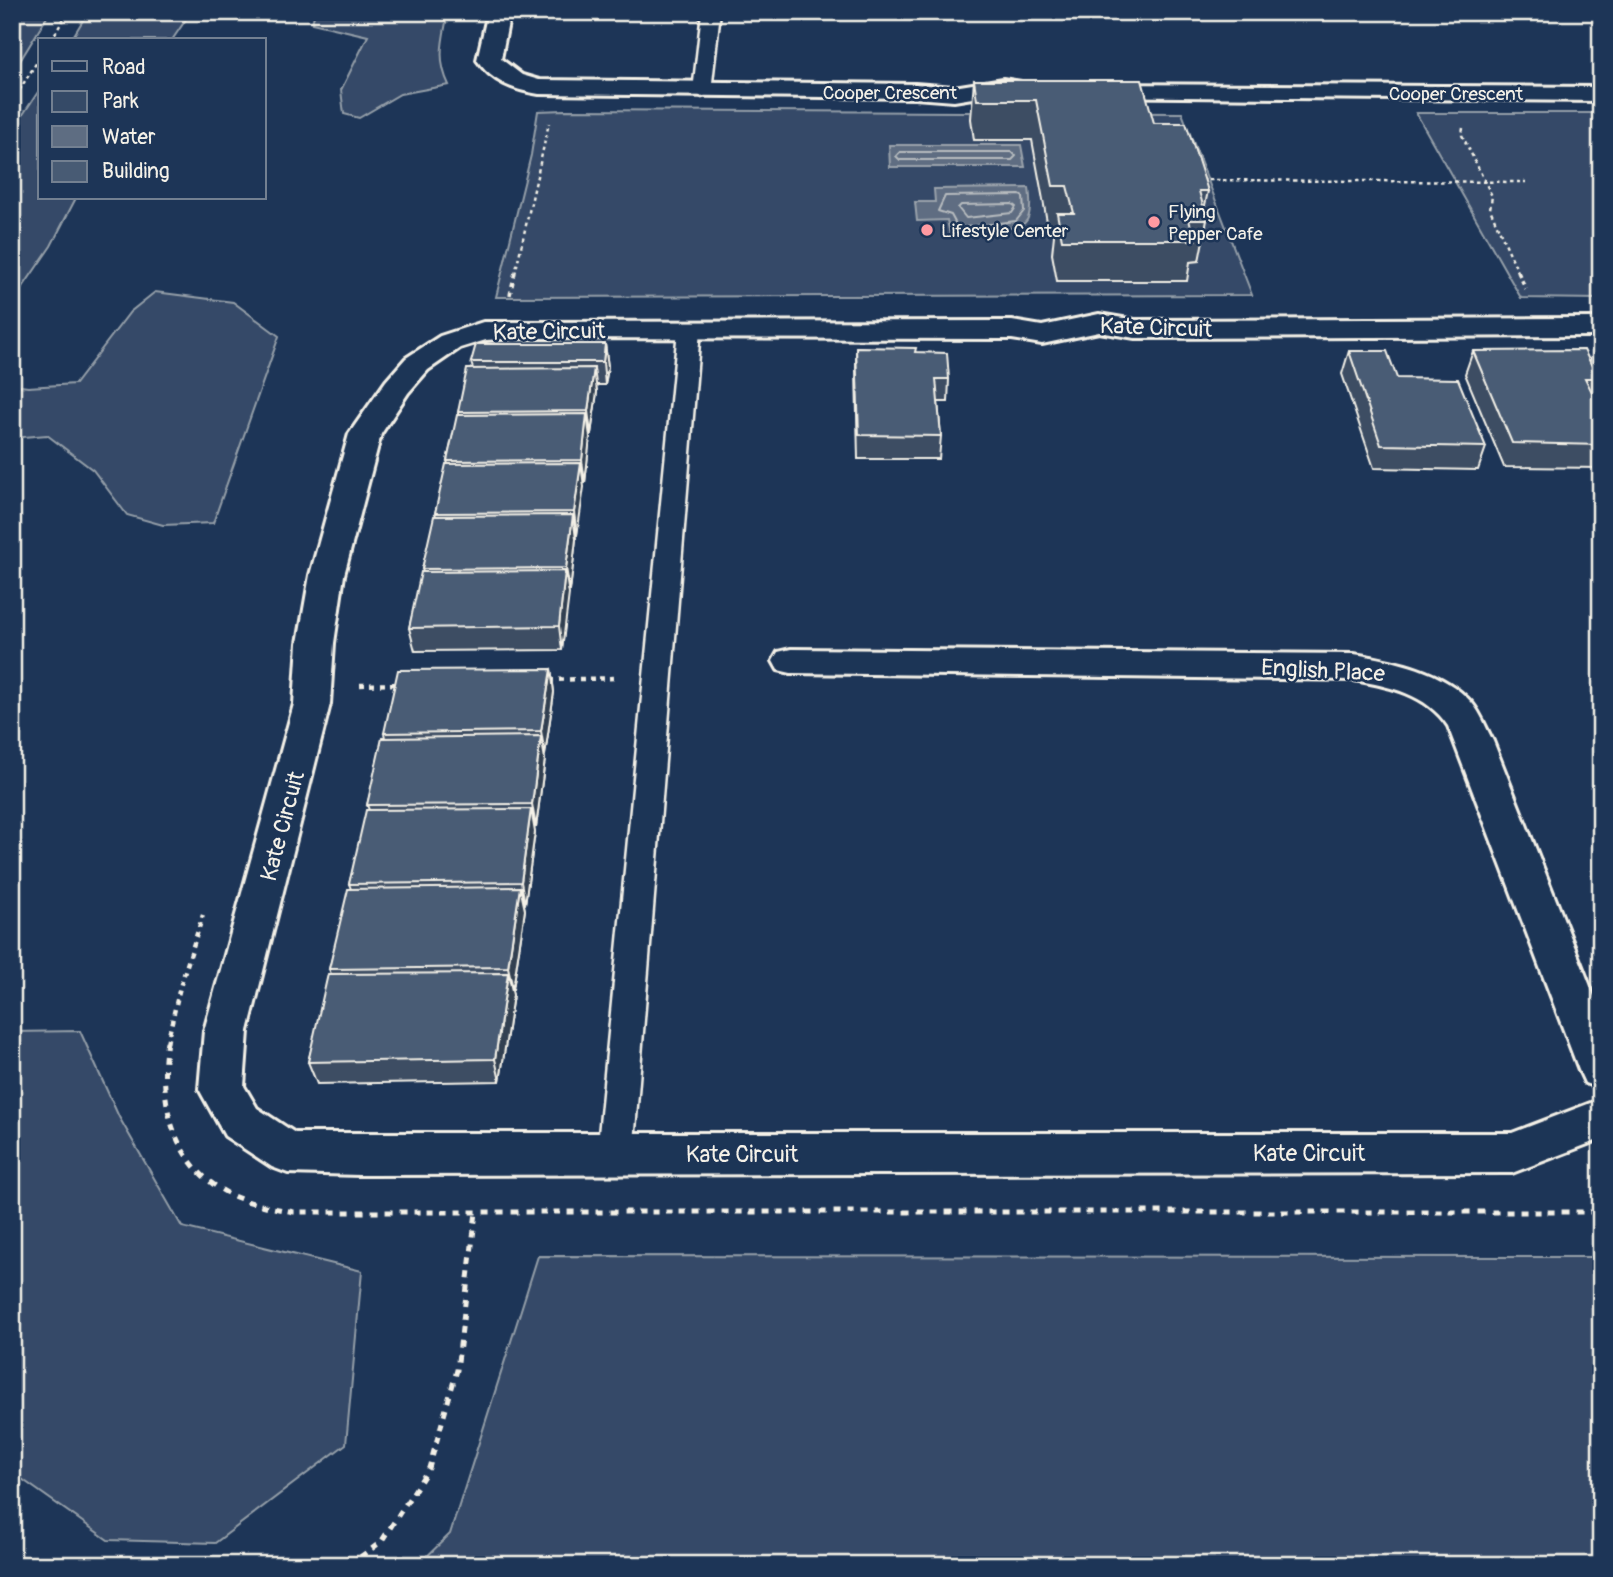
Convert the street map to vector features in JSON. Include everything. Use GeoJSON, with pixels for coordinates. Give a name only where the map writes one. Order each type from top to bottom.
{"type":"FeatureCollection","features":[{"type":"Feature","properties":{"kind":"street","name":"Cooper Crescent"},"geometry":{"type":"LineString","coordinates":[[499,12],[489,60],[502,75],[523,86],[561,89],[954,94],[1003,86],[1046,91]]}},
{"type":"Feature","properties":{"kind":"street","name":"Cooper Crescent"},"geometry":{"type":"LineString","coordinates":[[1073,91],[1601,94]]}},
{"type":"Feature","properties":{"kind":"street","name":"Kate Circuit"},"geometry":{"type":"LineString","coordinates":[[1601,327],[1149,329],[1099,323],[1042,335],[1012,330],[483,331],[450,342],[417,364],[397,387],[365,434],[327,575],[316,643],[313,704],[226,1031],[220,1088],[241,1122],[288,1153],[1512,1153],[1601,1119]]}},
{"type":"Feature","properties":{"kind":"street","name":"English Place"},"geometry":{"type":"LineString","coordinates":[[791,661],[1354,667],[1396,674],[1427,688],[1458,712],[1474,741],[1601,1070]]}},
{"type":"Feature","properties":{"kind":"lane"},"geometry":{"type":"LineString","coordinates":[[702,91],[711,12]]}},
{"type":"Feature","properties":{"kind":"lane"},"geometry":{"type":"LineString","coordinates":[[615,1155],[689,330]]}},
{"type":"Feature","properties":{"kind":"path"},"geometry":{"type":"LineString","coordinates":[[52,38],[68,12]]}},
{"type":"Feature","properties":{"kind":"path"},"geometry":{"type":"LineString","coordinates":[[12,102],[38,60]]}},
{"type":"Feature","properties":{"kind":"path"},"geometry":{"type":"LineString","coordinates":[[510,296],[551,116]]}},
{"type":"Feature","properties":{"kind":"path"},"geometry":{"type":"LineString","coordinates":[[1464,124],[1462,135],[1492,196],[1490,209],[1498,232],[1531,298]]}},
{"type":"Feature","properties":{"kind":"path"},"geometry":{"type":"LineString","coordinates":[[1198,180],[1526,182]]}},
{"type":"Feature","properties":{"kind":"path"},"geometry":{"type":"LineString","coordinates":[[547,680],[657,677]]}},
{"type":"Feature","properties":{"kind":"path"},"geometry":{"type":"LineString","coordinates":[[313,686],[410,684]]}},
{"type":"Feature","properties":{"kind":"path"},"geometry":{"type":"LineString","coordinates":[[349,1565],[381,1542],[429,1468],[457,1370],[475,1212]]}},
{"type":"Feature","properties":{"kind":"green space"},"geometry":{"type":"Polygon","coordinates":[[[12,12],[50,12],[12,74],[12,12]]]}},
{"type":"Feature","properties":{"kind":"green space"},"geometry":{"type":"Polygon","coordinates":[[[88,12],[191,12],[173,38],[72,38],[88,12]]]}},
{"type":"Feature","properties":{"kind":"green space"},"geometry":{"type":"Polygon","coordinates":[[[315,12],[448,12],[442,57],[449,85],[400,94],[359,118],[344,114],[341,90],[368,36],[312,23],[315,12]]]}},
{"type":"Feature","properties":{"kind":"green space"},"geometry":{"type":"Polygon","coordinates":[[[38,92],[38,200],[75,200],[51,246],[12,303],[12,131],[38,92]]]}},
{"type":"Feature","properties":{"kind":"green space","name":"Lifestyle Center"},"geometry":{"type":"Polygon","coordinates":[[[538,111],[1182,113],[1252,295],[496,297],[531,155],[538,111]]]}},
{"type":"Feature","properties":{"kind":"green space"},"geometry":{"type":"Polygon","coordinates":[[[1416,113],[1601,113],[1601,299],[1521,298],[1416,113]]]}},
{"type":"Feature","properties":{"kind":"green space"},"geometry":{"type":"Polygon","coordinates":[[[155,292],[233,302],[279,336],[213,523],[163,525],[127,515],[93,470],[47,435],[12,438],[12,385],[28,387],[75,384],[130,312],[155,292]]]}},
{"type":"Feature","properties":{"kind":"green space"},"geometry":{"type":"Polygon","coordinates":[[[80,1031],[119,1117],[182,1227],[362,1271],[346,1444],[215,1543],[108,1540],[12,1472],[12,1032],[80,1031]]]}},
{"type":"Feature","properties":{"kind":"green space"},"geometry":{"type":"Polygon","coordinates":[[[538,1256],[1601,1257],[1601,1565],[418,1565],[450,1534],[538,1256]]]}},
{"type":"Feature","properties":{"kind":"water"},"geometry":{"type":"Polygon","coordinates":[[[889,145],[1021,145],[1025,167],[890,167],[889,145]]]}},
{"type":"Feature","properties":{"kind":"water"},"geometry":{"type":"Polygon","coordinates":[[[1029,188],[1030,213],[1023,224],[1016,227],[950,235],[947,220],[917,221],[915,202],[935,202],[934,189],[1029,188]]]}},
{"type":"Feature","properties":{"kind":"building"},"geometry":{"type":"Polygon","coordinates":[[[974,80],[1142,80],[1154,123],[1186,123],[1208,191],[1199,191],[1207,220],[1189,220],[1195,240],[1062,240],[1057,213],[1074,213],[1067,186],[1053,186],[1036,100],[977,100],[974,80]]]}},
{"type":"Feature","properties":{"kind":"building"},"geometry":{"type":"Polygon","coordinates":[[[476,344],[605,344],[603,362],[471,362],[476,344]]]}},
{"type":"Feature","properties":{"kind":"building"},"geometry":{"type":"Polygon","coordinates":[[[856,347],[916,348],[915,352],[947,353],[949,379],[936,379],[941,436],[859,435],[856,347]]]}},
{"type":"Feature","properties":{"kind":"building"},"geometry":{"type":"Polygon","coordinates":[[[1584,350],[1598,378],[1585,378],[1601,410],[1601,445],[1512,443],[1473,351],[1584,350]]]}},
{"type":"Feature","properties":{"kind":"building"},"geometry":{"type":"Polygon","coordinates":[[[1594,350],[1601,350],[1601,362],[1594,350]]]}},
{"type":"Feature","properties":{"kind":"building"},"geometry":{"type":"Polygon","coordinates":[[[1349,351],[1387,351],[1397,378],[1458,379],[1486,447],[1381,445],[1349,351]]]}},
{"type":"Feature","properties":{"kind":"building"},"geometry":{"type":"Polygon","coordinates":[[[594,368],[588,411],[458,412],[467,369],[594,368]]]}},
{"type":"Feature","properties":{"kind":"building"},"geometry":{"type":"Polygon","coordinates":[[[587,414],[582,460],[447,461],[457,415],[587,414]]]}},
{"type":"Feature","properties":{"kind":"building"},"geometry":{"type":"Polygon","coordinates":[[[581,463],[574,512],[435,513],[446,464],[581,463]]]}},
{"type":"Feature","properties":{"kind":"building"},"geometry":{"type":"Polygon","coordinates":[[[573,515],[566,568],[422,569],[434,516],[573,515]]]}},
{"type":"Feature","properties":{"kind":"building"},"geometry":{"type":"Polygon","coordinates":[[[565,571],[559,626],[409,628],[421,572],[565,571]]]}},
{"type":"Feature","properties":{"kind":"building"},"geometry":{"type":"Polygon","coordinates":[[[551,669],[541,731],[384,733],[398,670],[551,669]]]}},
{"type":"Feature","properties":{"kind":"building"},"geometry":{"type":"Polygon","coordinates":[[[541,736],[532,804],[367,805],[382,738],[541,736]]]}},
{"type":"Feature","properties":{"kind":"building"},"geometry":{"type":"Polygon","coordinates":[[[531,809],[521,882],[349,884],[366,810],[531,809]]]}},
{"type":"Feature","properties":{"kind":"building"},"geometry":{"type":"Polygon","coordinates":[[[520,887],[508,967],[329,969],[348,889],[520,887]]]}},
{"type":"Feature","properties":{"kind":"building"},"geometry":{"type":"Polygon","coordinates":[[[508,973],[495,1059],[308,1062],[328,974],[508,973]]]}},
{"type":"Feature","properties":{"kind":"place","name":"Flying Pepper Cafe"},"geometry":{"type":"Point","coordinates":[1154,222]}},
{"type":"Feature","properties":{"kind":"place","name":"Lifestyle Center"},"geometry":{"type":"Point","coordinates":[927,230]}}]}
